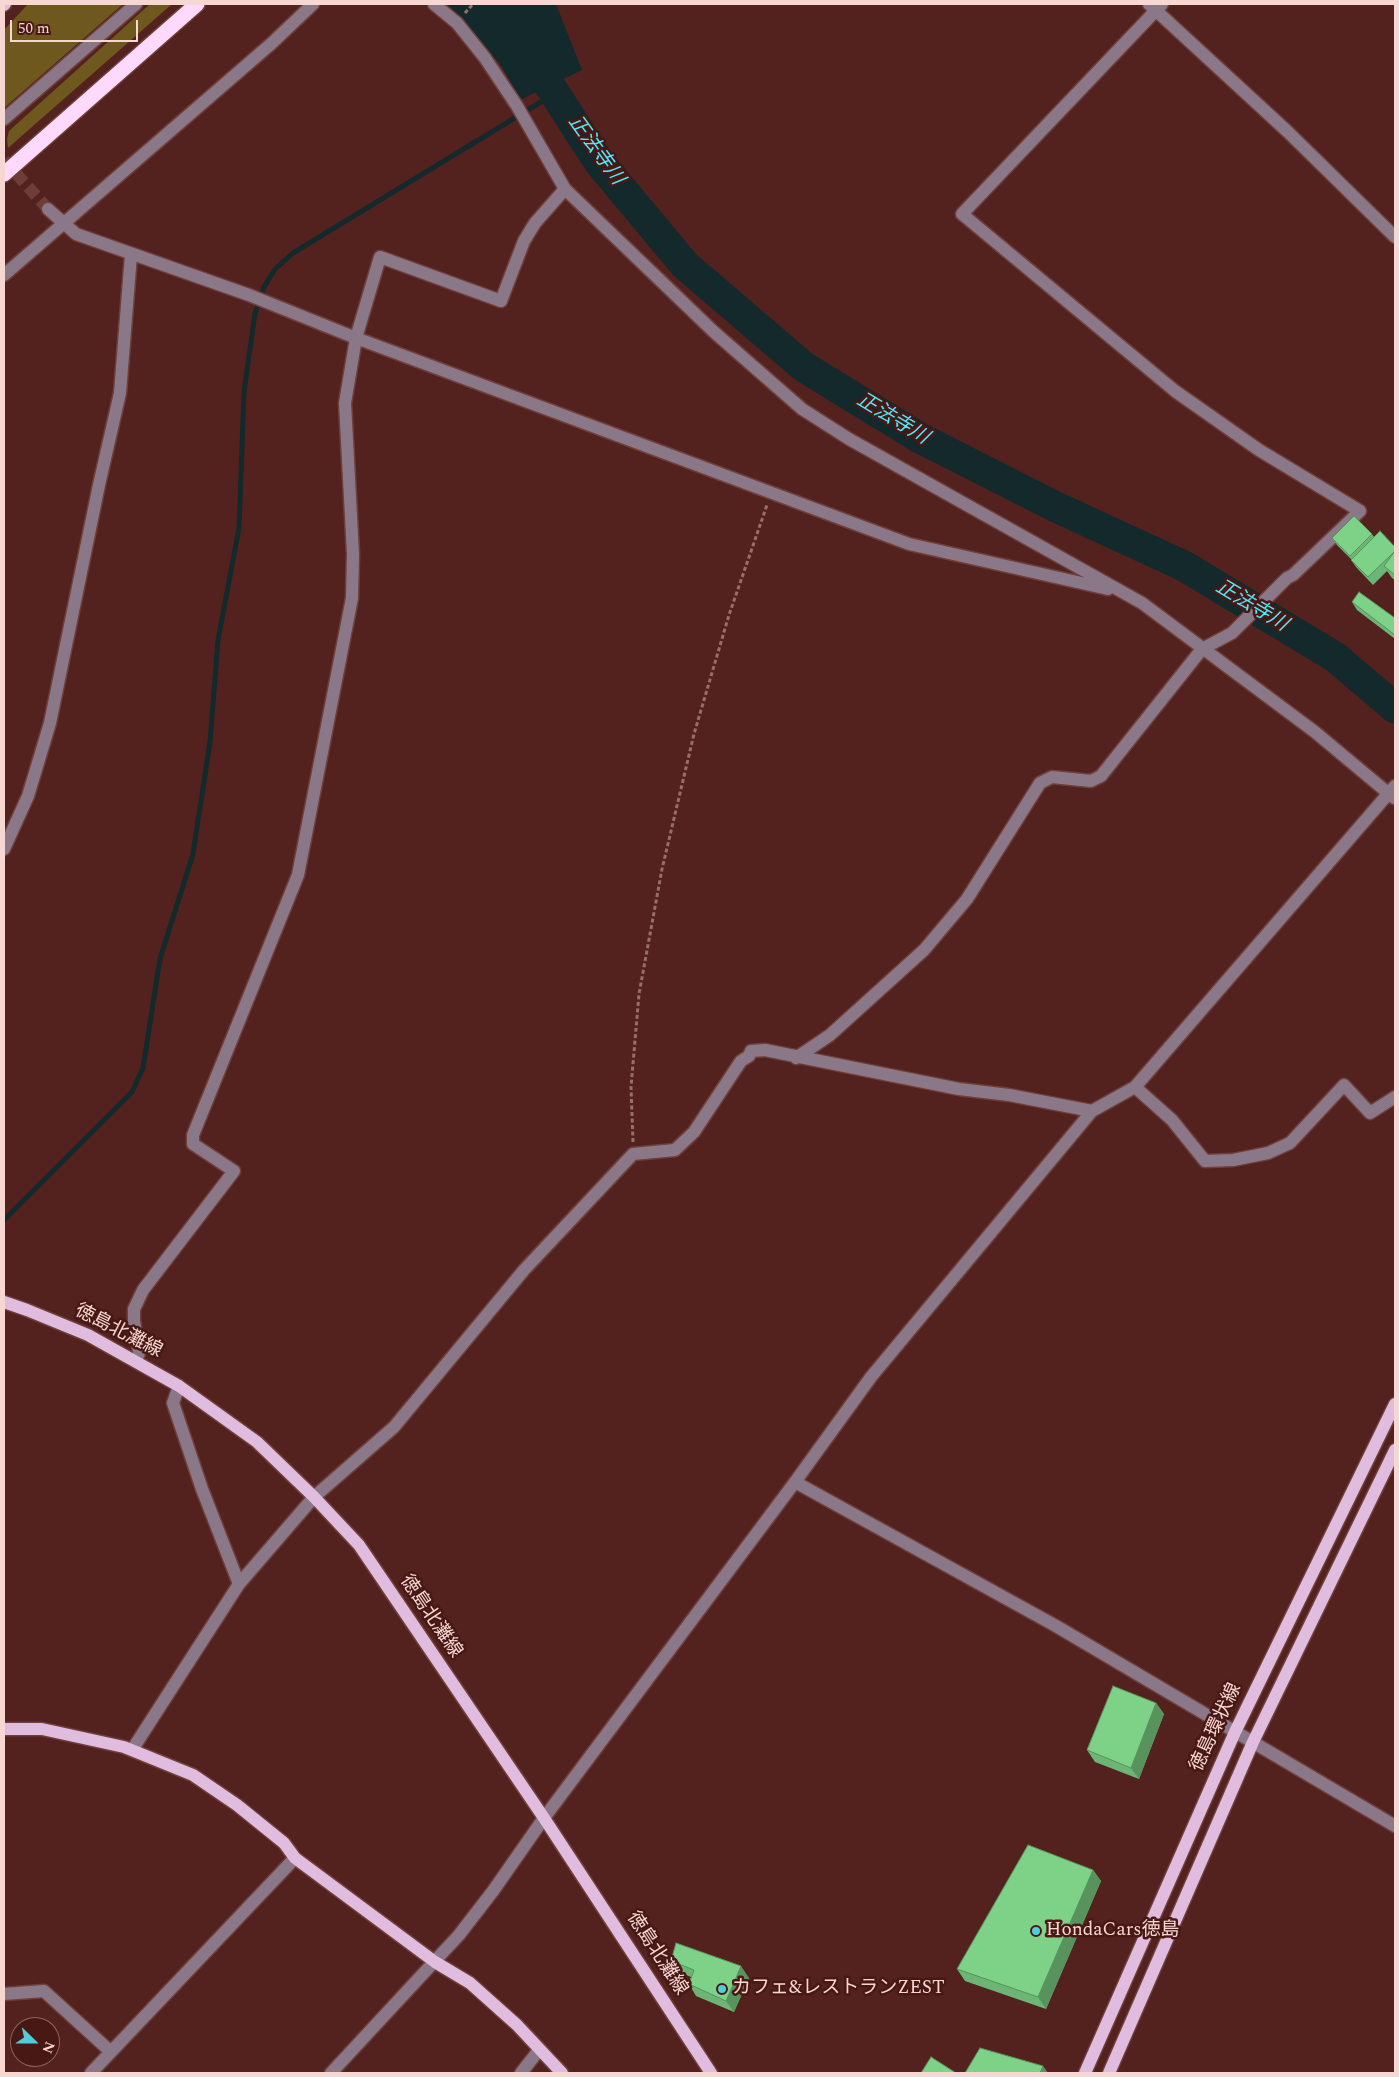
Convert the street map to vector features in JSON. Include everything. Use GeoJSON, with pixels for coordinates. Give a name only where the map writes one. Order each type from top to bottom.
{"type":"FeatureCollection","features":[{"type":"Feature","properties":{"kind":"highway"},"geometry":{"type":"LineString","coordinates":[[4,174],[196,4]]}},
{"type":"Feature","properties":{"kind":"main road","name":"徳島北灘線"},"geometry":{"type":"LineString","coordinates":[[4,1302],[88,1335],[179,1386],[257,1442],[314,1497],[359,1545],[544,1818],[711,2073]]}},
{"type":"Feature","properties":{"kind":"main road","name":"徳島環状線"},"geometry":{"type":"LineString","coordinates":[[1086,2073],[1235,1732],[1395,1404]]}},
{"type":"Feature","properties":{"kind":"main road","name":"徳島環状線"},"geometry":{"type":"LineString","coordinates":[[1109,2073],[1253,1742],[1395,1450]]}},
{"type":"Feature","properties":{"kind":"main road"},"geometry":{"type":"LineString","coordinates":[[4,1729],[42,1729],[132,1750],[193,1775],[237,1805],[284,1843],[295,1858],[435,1962],[470,1982],[517,2025],[562,2073]]}},
{"type":"Feature","properties":{"kind":"street"},"geometry":{"type":"LineString","coordinates":[[4,119],[136,4]]}},
{"type":"Feature","properties":{"kind":"street"},"geometry":{"type":"LineString","coordinates":[[4,275],[272,43],[313,4]]}},
{"type":"Feature","properties":{"kind":"street"},"geometry":{"type":"LineString","coordinates":[[331,2073],[459,1935],[871,1377],[1092,1112],[1135,1087],[1393,793],[1142,603],[849,439],[802,410],[714,332],[565,188],[517,106],[485,58],[457,23],[434,4]]}},
{"type":"Feature","properties":{"kind":"street"},"geometry":{"type":"LineString","coordinates":[[796,1058],[830,1035],[924,950],[967,899],[1040,783],[1052,777],[1091,781],[1101,776],[1202,649],[1232,632],[1360,511],[1259,450],[1175,391],[962,214],[1156,6],[1395,237]]}},
{"type":"Feature","properties":{"kind":"street"},"geometry":{"type":"LineString","coordinates":[[136,1361],[139,1353],[134,1309],[143,1290],[234,1171],[193,1144],[193,1134],[298,875],[352,598],[353,554],[345,403],[356,338],[380,257],[501,301],[524,241],[534,224],[565,188]]}},
{"type":"Feature","properties":{"kind":"street"},"geometry":{"type":"LineString","coordinates":[[48,209],[76,234],[131,255],[249,295],[356,338],[909,544],[1122,592]]}},
{"type":"Feature","properties":{"kind":"street"},"geometry":{"type":"LineString","coordinates":[[4,849],[28,796],[50,723],[98,485],[120,393],[131,255]]}},
{"type":"Feature","properties":{"kind":"street"},"geometry":{"type":"LineString","coordinates":[[132,1750],[239,1584],[314,1497],[394,1428],[524,1270],[634,1154],[674,1150],[694,1132],[741,1061],[749,1056],[751,1051],[765,1050],[796,1058],[960,1089],[1008,1095],[1092,1112]]}},
{"type":"Feature","properties":{"kind":"street"},"geometry":{"type":"LineString","coordinates":[[1135,1087],[1172,1120],[1205,1161],[1234,1160],[1268,1153],[1290,1143],[1344,1085],[1370,1113],[1395,1097]]}},
{"type":"Feature","properties":{"kind":"street"},"geometry":{"type":"LineString","coordinates":[[179,1386],[173,1403],[202,1489],[239,1584]]}},
{"type":"Feature","properties":{"kind":"street"},"geometry":{"type":"LineString","coordinates":[[795,1482],[1031,1612],[1395,1826]]}},
{"type":"Feature","properties":{"kind":"street"},"geometry":{"type":"LineString","coordinates":[[91,2073],[295,1858]]}},
{"type":"Feature","properties":{"kind":"street"},"geometry":{"type":"LineString","coordinates":[[4,1994],[44,1991],[111,2052]]}},
{"type":"Feature","properties":{"kind":"street"},"geometry":{"type":"LineString","coordinates":[[521,2073],[539,2050]]}},
{"type":"Feature","properties":{"kind":"path"},"geometry":{"type":"LineString","coordinates":[[462,16],[473,4]]}},
{"type":"Feature","properties":{"kind":"path"},"geometry":{"type":"LineString","coordinates":[[634,1154],[631,1087],[639,994],[662,869],[681,784],[729,615],[771,493]]}},
{"type":"Feature","properties":{"kind":"shaded area"},"geometry":{"type":"Polygon","coordinates":[[[28,4],[123,4],[4,108],[4,30],[28,4]]]}},
{"type":"Feature","properties":{"kind":"shaded area"},"geometry":{"type":"Polygon","coordinates":[[[150,4],[172,4],[8,148],[7,139],[9,131],[150,4]]]}},
{"type":"Feature","properties":{"kind":"water"},"geometry":{"type":"Polygon","coordinates":[[[445,4],[556,4],[582,70],[520,100],[502,67],[453,10],[445,4]]]}},
{"type":"Feature","properties":{"kind":"building"},"geometry":{"type":"Polygon","coordinates":[[[1354,516],[1372,534],[1350,556],[1332,538],[1354,516]]]}},
{"type":"Feature","properties":{"kind":"building"},"geometry":{"type":"Polygon","coordinates":[[[1380,531],[1395,547],[1395,551],[1368,577],[1351,560],[1380,531]]]}},
{"type":"Feature","properties":{"kind":"building"},"geometry":{"type":"Polygon","coordinates":[[[1395,551],[1395,575],[1384,566],[1395,551]]]}},
{"type":"Feature","properties":{"kind":"building"},"geometry":{"type":"Polygon","coordinates":[[[1359,592],[1395,618],[1395,635],[1352,602],[1359,592]]]}},
{"type":"Feature","properties":{"kind":"building"},"geometry":{"type":"Polygon","coordinates":[[[1113,1686],[1156,1703],[1131,1768],[1087,1750],[1113,1686]]]}},
{"type":"Feature","properties":{"kind":"building","name":"HondaCars徳島"},"geometry":{"type":"Polygon","coordinates":[[[1028,1845],[1093,1870],[1038,1997],[957,1969],[1028,1845]]]}},
{"type":"Feature","properties":{"kind":"building","name":"カフェ&レストランZEST"},"geometry":{"type":"Polygon","coordinates":[[[676,1943],[741,1966],[726,2001],[689,1984],[694,1970],[671,1961],[676,1943]]]}},
{"type":"Feature","properties":{"kind":"building"},"geometry":{"type":"Polygon","coordinates":[[[980,2048],[1043,2066],[1040,2073],[965,2073],[980,2048]]]}},
{"type":"Feature","properties":{"kind":"building"},"geometry":{"type":"Polygon","coordinates":[[[931,2057],[956,2073],[921,2073],[931,2057]]]}},
{"type":"Feature","properties":{"kind":"waterway","name":"正法寺川"},"geometry":{"type":"LineString","coordinates":[[497,4],[599,162],[685,265],[804,367],[920,438],[1056,507],[1184,566],[1335,657],[1395,708]]}},
{"type":"Feature","properties":{"kind":"waterway"},"geometry":{"type":"LineString","coordinates":[[4,1220],[132,1092],[143,1068],[160,959],[193,854],[210,742],[218,640],[239,528],[244,392],[255,313],[264,287],[275,269],[293,253],[554,94]]}},
{"type":"Feature","properties":{"kind":"tunnel"},"geometry":{"type":"LineString","coordinates":[[4,160],[48,209]]}},
{"type":"Feature","properties":{"kind":"place","name":"HondaCars徳島"},"geometry":{"type":"Point","coordinates":[1036,1931]}},
{"type":"Feature","properties":{"kind":"place","name":"カフェ&レストランZEST"},"geometry":{"type":"Point","coordinates":[722,1989]}}]}
